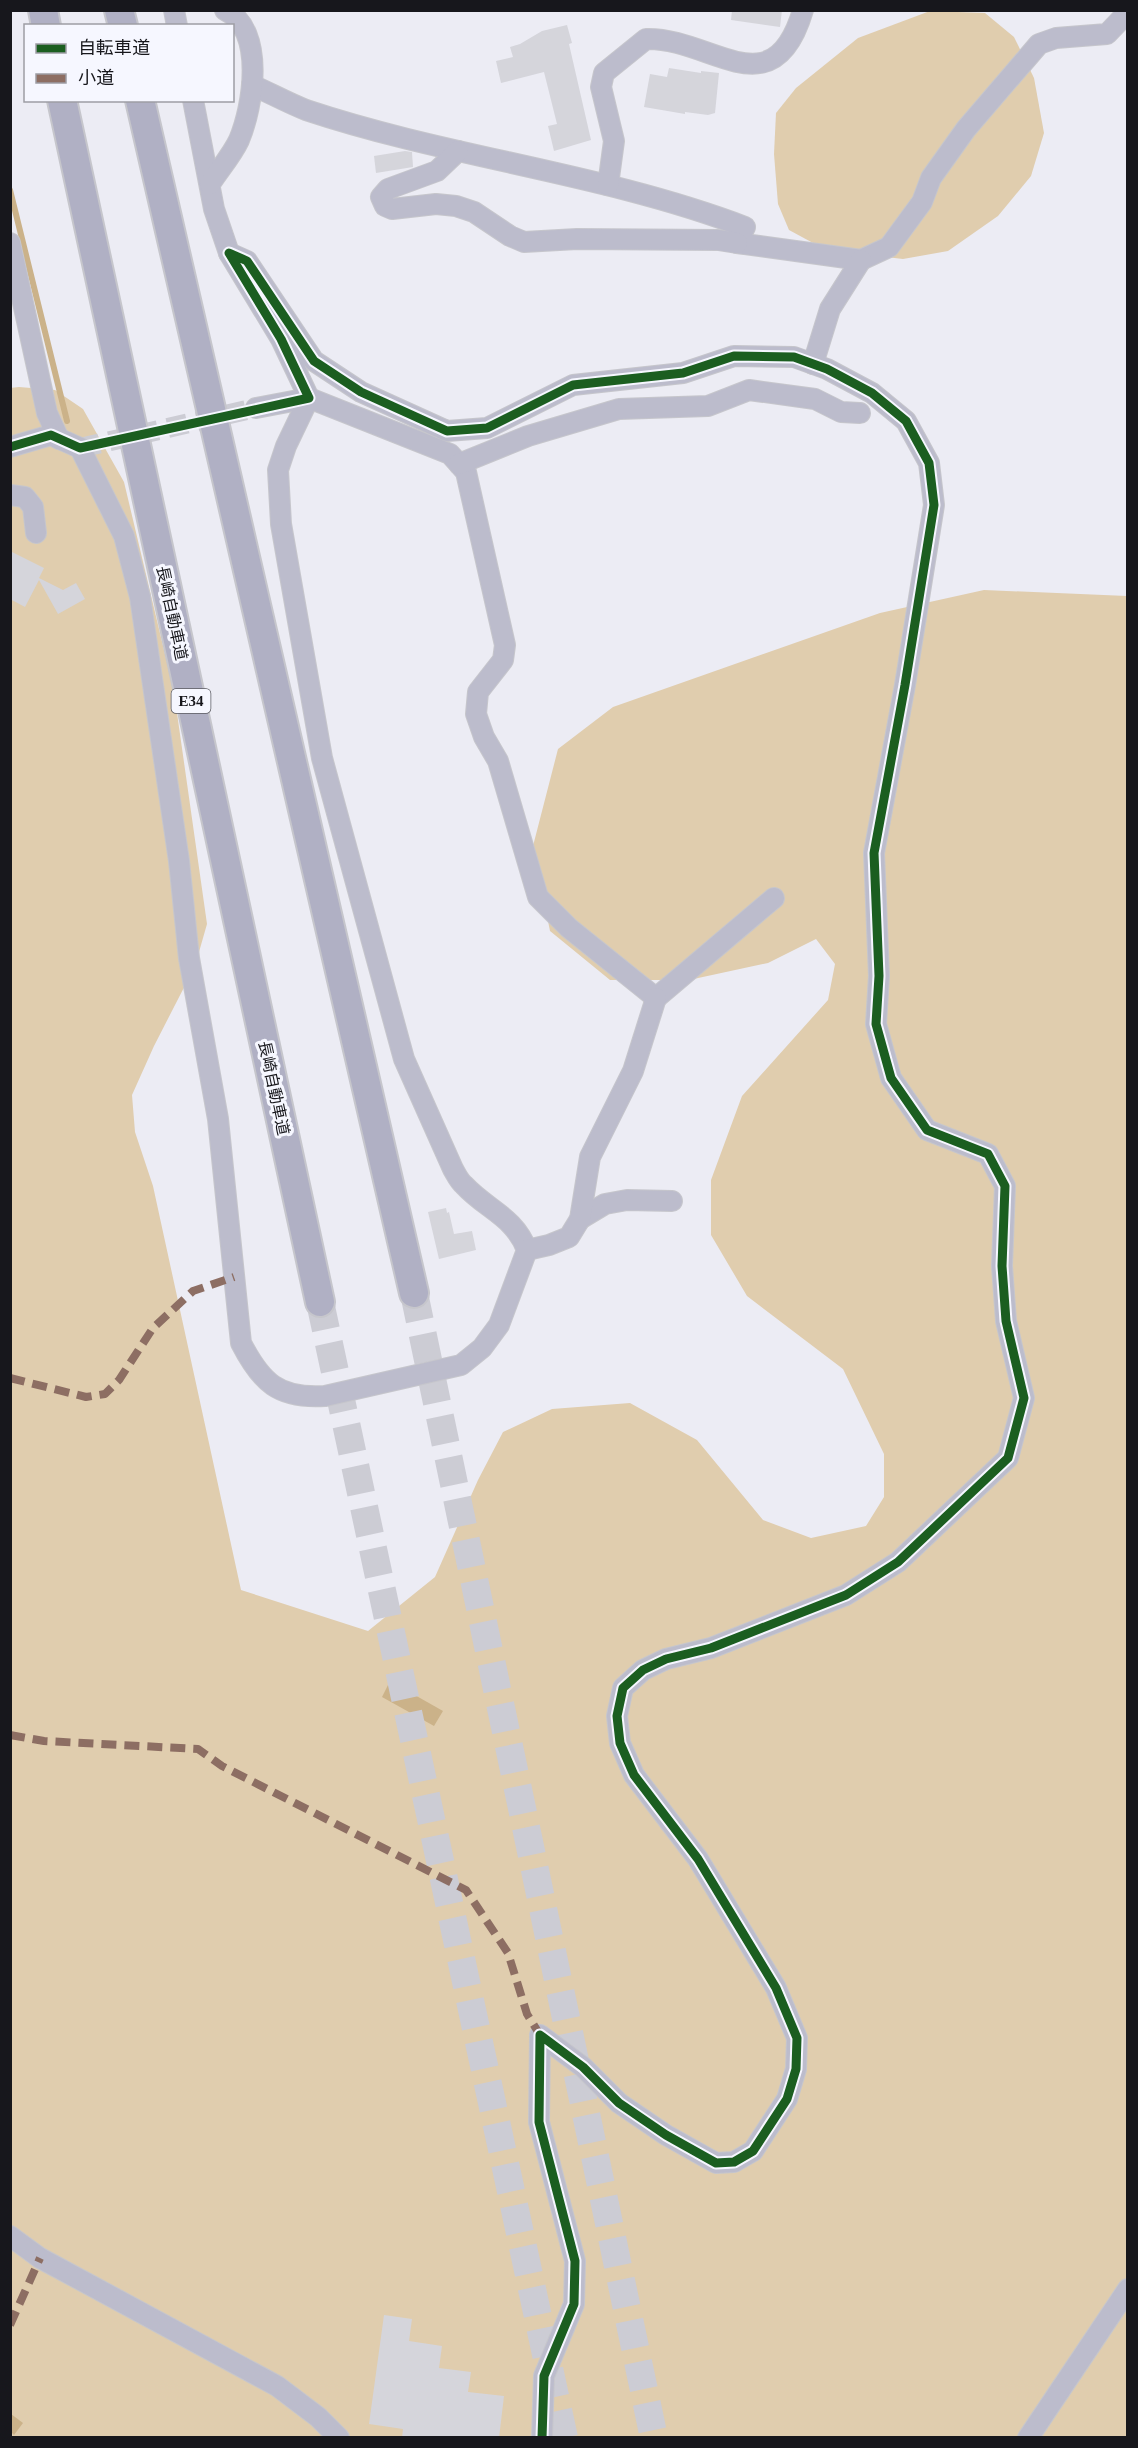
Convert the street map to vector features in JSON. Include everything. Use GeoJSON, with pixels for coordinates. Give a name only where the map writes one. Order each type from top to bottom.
{"type":"FeatureCollection","features":[{"type":"Feature","properties":{"kind":"highway","name":"長崎自動車道"},"geometry":{"type":"LineString","coordinates":[[62,102],[320,1302]]}},
{"type":"Feature","properties":{"kind":"highway"},"geometry":{"type":"LineString","coordinates":[[140,102],[414,1293]]}},
{"type":"Feature","properties":{"kind":"street"},"geometry":{"type":"LineString","coordinates":[[210,184],[238,141],[252,85],[252,58],[247,33],[232,14],[225,10]]}},
{"type":"Feature","properties":{"kind":"street"},"geometry":{"type":"LineString","coordinates":[[608,185],[614,141],[601,87],[604,73],[646,39],[673,41],[745,64],[760,64],[772,60],[786,46],[803,10]]}},
{"type":"Feature","properties":{"kind":"street"},"geometry":{"type":"LineString","coordinates":[[458,151],[437,171],[388,189],[381,196],[385,207],[392,209],[436,204],[456,206],[474,212],[510,236],[524,242],[577,239],[718,240],[861,260],[889,247],[922,201],[931,178],[966,129],[1040,44],[1056,38],[1107,34],[1128,12]]}},
{"type":"Feature","properties":{"kind":"street"},"geometry":{"type":"LineString","coordinates":[[252,85],[304,109],[458,151],[608,185],[695,208],[745,227],[737,243]]}},
{"type":"Feature","properties":{"kind":"street"},"geometry":{"type":"LineString","coordinates":[[193,102],[214,209],[229,253],[281,339],[309,398]]}},
{"type":"Feature","properties":{"kind":"street"},"geometry":{"type":"LineString","coordinates":[[10,243],[47,413],[59,439]]}},
{"type":"Feature","properties":{"kind":"street"},"geometry":{"type":"LineString","coordinates":[[229,253],[247,261],[314,361],[361,392],[447,431],[487,428],[573,385],[683,373],[734,356],[794,357],[827,369],[872,393],[906,421],[929,463],[934,505],[874,853],[879,976],[876,1024],[891,1078],[927,1130],[988,1154],[1005,1186],[1002,1266],[1006,1321],[1024,1398],[1008,1458],[898,1562],[846,1595],[711,1648],[666,1659],[643,1670],[623,1688],[617,1716],[620,1743],[634,1775],[698,1858],[776,1988],[797,2038],[796,2069],[787,2099],[753,2151],[734,2162],[716,2163],[666,2135],[619,2103],[583,2067],[540,2035],[539,2122],[575,2261],[574,2304],[544,2376],[542,2438]]}},
{"type":"Feature","properties":{"kind":"street"},"geometry":{"type":"LineString","coordinates":[[813,364],[830,309],[861,260]]}},
{"type":"Feature","properties":{"kind":"street"},"geometry":{"type":"LineString","coordinates":[[459,464],[528,436],[619,410],[708,406],[750,390],[815,399],[841,412],[860,413]]}},
{"type":"Feature","properties":{"kind":"street"},"geometry":{"type":"LineString","coordinates":[[10,447],[51,435],[80,448],[124,536],[140,597],[179,861],[189,958],[218,1119],[241,1343],[252,1365],[265,1382],[303,1397],[325,1396],[461,1365],[482,1348],[499,1325],[527,1250],[521,1236],[510,1222],[463,1185],[453,1169],[404,1059],[322,758],[281,524],[278,470],[286,446],[309,398]]}},
{"type":"Feature","properties":{"kind":"street"},"geometry":{"type":"LineString","coordinates":[[256,408],[309,398],[450,454],[466,472],[505,645],[503,660],[478,692],[476,714],[484,736],[498,761],[538,897],[569,928],[656,998]]}},
{"type":"Feature","properties":{"kind":"street"},"geometry":{"type":"LineString","coordinates":[[10,495],[25,496],[33,507],[36,533]]}},
{"type":"Feature","properties":{"kind":"street"},"geometry":{"type":"LineString","coordinates":[[527,1250],[569,1237],[580,1219],[590,1157],[633,1071],[656,998],[774,898]]}},
{"type":"Feature","properties":{"kind":"street"},"geometry":{"type":"LineString","coordinates":[[580,1219],[605,1204],[627,1200],[672,1201]]}},
{"type":"Feature","properties":{"kind":"street"},"geometry":{"type":"LineString","coordinates":[[10,2236],[40,2258],[277,2386],[318,2417],[339,2438]]}},
{"type":"Feature","properties":{"kind":"street"},"geometry":{"type":"LineString","coordinates":[[1028,2438],[1128,2289]]}},
{"type":"Feature","properties":{"kind":"shaded area"},"geometry":{"type":"Polygon","coordinates":[[[930,11],[985,13],[1014,37],[1034,78],[1044,133],[1031,176],[998,216],[948,251],[903,259],[826,250],[789,230],[778,204],[774,154],[776,113],[796,88],[858,38],[930,11]]]}},
{"type":"Feature","properties":{"kind":"shaded area"},"geometry":{"type":"Polygon","coordinates":[[[10,388],[55,390],[83,409],[124,482],[174,692],[207,924],[195,966],[132,1095],[135,1132],[153,1186],[241,1590],[368,1631],[435,1577],[478,1480],[503,1432],[552,1409],[630,1403],[697,1440],[763,1520],[811,1538],[866,1526],[884,1497],[884,1454],[843,1369],[747,1296],[711,1235],[711,1180],[742,1096],[828,1000],[835,964],[816,939],[768,963],[689,980],[610,980],[550,931],[533,846],[558,749],[613,707],[880,613],[984,590],[1127,596],[1127,2437],[11,2437],[10,388]]]}},
{"type":"Feature","properties":{"kind":"shaded area"},"geometry":{"type":"Polygon","coordinates":[[[390,1681],[443,1711],[434,1726],[382,1697],[390,1681]]]}},
{"type":"Feature","properties":{"kind":"shaded area"},"geometry":{"type":"Polygon","coordinates":[[[11,2414],[23,2423],[14,2435],[11,2432],[11,2414]]]}},
{"type":"Feature","properties":{"kind":"building"},"geometry":{"type":"Polygon","coordinates":[[[732,10],[782,10],[780,27],[731,20],[732,10]]]}},
{"type":"Feature","properties":{"kind":"building"},"geometry":{"type":"Polygon","coordinates":[[[567,25],[572,43],[569,44],[591,140],[554,151],[548,126],[557,124],[544,72],[501,83],[496,61],[513,57],[510,47],[542,31],[567,25]]]}},
{"type":"Feature","properties":{"kind":"building"},"geometry":{"type":"Polygon","coordinates":[[[669,68],[719,73],[715,113],[708,115],[685,112],[685,114],[644,107],[650,74],[667,77],[669,68]]]}},
{"type":"Feature","properties":{"kind":"building"},"geometry":{"type":"Polygon","coordinates":[[[412,152],[413,167],[376,173],[374,156],[412,152]]]}},
{"type":"Feature","properties":{"kind":"building"},"geometry":{"type":"Polygon","coordinates":[[[10,551],[44,568],[39,578],[63,590],[76,583],[85,599],[58,614],[39,580],[25,607],[10,599],[10,551]]]}},
{"type":"Feature","properties":{"kind":"building"},"geometry":{"type":"Polygon","coordinates":[[[446,1208],[454,1234],[472,1231],[476,1250],[439,1259],[428,1212],[446,1208]]]}},
{"type":"Feature","properties":{"kind":"building"},"geometry":{"type":"Polygon","coordinates":[[[384,2315],[412,2319],[409,2341],[442,2346],[439,2368],[471,2372],[468,2392],[504,2396],[499,2438],[402,2438],[403,2429],[369,2424],[384,2315]]]}},
{"type":"Feature","properties":{"kind":"waterway"},"geometry":{"type":"LineString","coordinates":[[10,190],[67,421]]}},
{"type":"Feature","properties":{"kind":"tunnel"},"geometry":{"type":"LineString","coordinates":[[80,448],[256,408]]}},
{"type":"Feature","properties":{"kind":"tunnel"},"geometry":{"type":"LineString","coordinates":[[414,1293],[654,2438]]}},
{"type":"Feature","properties":{"kind":"tunnel"},"geometry":{"type":"LineString","coordinates":[[320,1302],[564,2438]]}},
{"type":"Feature","properties":{"kind":"marked path"},"geometry":{"type":"LineString","coordinates":[[10,1378],[86,1397],[105,1394],[119,1380],[153,1328],[193,1291],[234,1277]]}},
{"type":"Feature","properties":{"kind":"marked path"},"geometry":{"type":"LineString","coordinates":[[10,1735],[44,1741],[198,1749],[222,1766],[466,1890],[508,1953],[527,2014],[540,2035]]}},
{"type":"Feature","properties":{"kind":"marked path"},"geometry":{"type":"LineString","coordinates":[[10,2325],[40,2258]]}},
{"type":"Feature","properties":{"kind":"cycle path"},"geometry":{"type":"LineString","coordinates":[[10,447],[51,435],[80,448],[309,398],[281,339],[229,253],[247,261],[314,361],[361,392],[447,431],[487,428],[573,385],[683,373],[734,356],[794,357],[827,369],[872,393],[906,421],[929,463],[934,505],[905,685],[874,853],[879,976],[876,1024],[891,1078],[927,1130],[988,1154],[1005,1186],[1002,1266],[1006,1321],[1024,1398],[1008,1458],[898,1562],[846,1595],[711,1648],[666,1659],[643,1670],[623,1688],[617,1716],[620,1743],[634,1775],[698,1859],[776,1988],[797,2038],[796,2069],[787,2099],[753,2151],[734,2162],[716,2163],[666,2135],[619,2103],[583,2067],[540,2035],[539,2122],[575,2261],[574,2304],[544,2376],[542,2438]]}}]}
